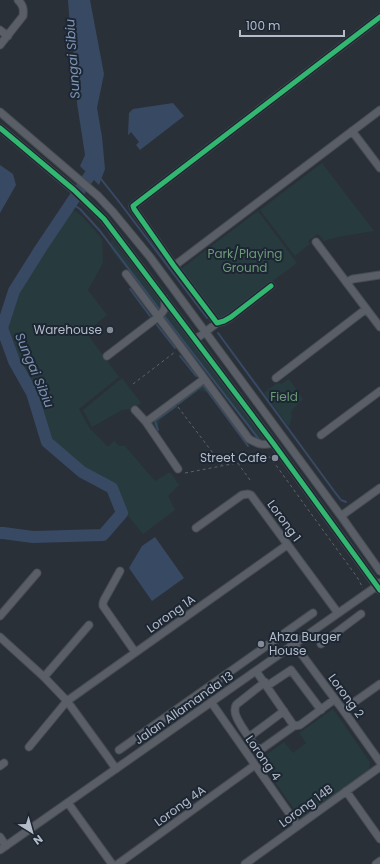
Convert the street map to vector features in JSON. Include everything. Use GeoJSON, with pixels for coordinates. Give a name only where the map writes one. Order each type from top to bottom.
{"type":"FeatureCollection","features":[{"type":"Feature","properties":{"kind":"street"},"geometry":{"type":"LineString","coordinates":[[0,45],[23,16],[23,5],[18,0]]}},
{"type":"Feature","properties":{"kind":"street"},"geometry":{"type":"LineString","coordinates":[[217,323],[174,266],[134,209],[134,204],[380,17]]}},
{"type":"Feature","properties":{"kind":"street"},"geometry":{"type":"LineString","coordinates":[[0,30],[8,36]]}},
{"type":"Feature","properties":{"kind":"street"},"geometry":{"type":"LineString","coordinates":[[174,266],[380,110]]}},
{"type":"Feature","properties":{"kind":"street"},"geometry":{"type":"LineString","coordinates":[[0,112],[98,196],[113,212],[150,257],[380,571]]}},
{"type":"Feature","properties":{"kind":"street"},"geometry":{"type":"LineString","coordinates":[[0,128],[90,204],[104,219],[379,586]]}},
{"type":"Feature","properties":{"kind":"street"},"geometry":{"type":"LineString","coordinates":[[352,131],[380,168]]}},
{"type":"Feature","properties":{"kind":"street"},"geometry":{"type":"LineString","coordinates":[[316,242],[380,327]]}},
{"type":"Feature","properties":{"kind":"street"},"geometry":{"type":"LineString","coordinates":[[126,274],[249,439],[260,444],[268,445],[273,443]]}},
{"type":"Feature","properties":{"kind":"street"},"geometry":{"type":"LineString","coordinates":[[346,282],[353,279],[380,275]]}},
{"type":"Feature","properties":{"kind":"street"},"geometry":{"type":"LineString","coordinates":[[196,340],[204,332],[217,323],[231,317],[271,286]]}},
{"type":"Feature","properties":{"kind":"street"},"geometry":{"type":"LineString","coordinates":[[107,356],[164,312],[164,298]]}},
{"type":"Feature","properties":{"kind":"street"},"geometry":{"type":"LineString","coordinates":[[276,378],[366,309]]}},
{"type":"Feature","properties":{"kind":"street"},"geometry":{"type":"LineString","coordinates":[[146,422],[175,402],[204,379]]}},
{"type":"Feature","properties":{"kind":"street"},"geometry":{"type":"LineString","coordinates":[[321,435],[380,391]]}},
{"type":"Feature","properties":{"kind":"street"},"geometry":{"type":"LineString","coordinates":[[135,410],[146,422],[179,471]]}},
{"type":"Feature","properties":{"kind":"street"},"geometry":{"type":"LineString","coordinates":[[341,516],[380,488]]}},
{"type":"Feature","properties":{"kind":"street","name":"Lorong 1"},"geometry":{"type":"LineString","coordinates":[[196,528],[242,494],[251,495],[338,613]]}},
{"type":"Feature","properties":{"kind":"street","name":"Lorong 1A"},"geometry":{"type":"LineString","coordinates":[[29,747],[67,701],[288,545]]}},
{"type":"Feature","properties":{"kind":"street"},"geometry":{"type":"LineString","coordinates":[[120,571],[104,600],[104,606],[135,652]]}},
{"type":"Feature","properties":{"kind":"street"},"geometry":{"type":"LineString","coordinates":[[0,616],[37,573]]}},
{"type":"Feature","properties":{"kind":"street","name":"Jalan Allamanda 13"},"geometry":{"type":"LineString","coordinates":[[3,848],[338,613],[379,586]]}},
{"type":"Feature","properties":{"kind":"street"},"geometry":{"type":"LineString","coordinates":[[119,750],[313,613]]}},
{"type":"Feature","properties":{"kind":"street"},"geometry":{"type":"LineString","coordinates":[[321,644],[361,614]]}},
{"type":"Feature","properties":{"kind":"street"},"geometry":{"type":"LineString","coordinates":[[324,624],[332,636]]}},
{"type":"Feature","properties":{"kind":"street"},"geometry":{"type":"LineString","coordinates":[[44,677],[89,625]]}},
{"type":"Feature","properties":{"kind":"street"},"geometry":{"type":"LineString","coordinates":[[0,637],[44,677],[67,701],[116,769]]}},
{"type":"Feature","properties":{"kind":"street","name":"Lorong 2"},"geometry":{"type":"LineString","coordinates":[[294,644],[380,762]]}},
{"type":"Feature","properties":{"kind":"street"},"geometry":{"type":"LineString","coordinates":[[256,653],[265,665]]}},
{"type":"Feature","properties":{"kind":"street"},"geometry":{"type":"LineString","coordinates":[[321,710],[291,670],[266,684],[237,704],[234,711],[236,718],[256,748],[260,749],[264,748],[294,726],[300,725],[321,710],[335,699]]}},
{"type":"Feature","properties":{"kind":"street"},"geometry":{"type":"LineString","coordinates":[[256,671],[294,726]]}},
{"type":"Feature","properties":{"kind":"street"},"geometry":{"type":"LineString","coordinates":[[343,710],[380,684]]}},
{"type":"Feature","properties":{"kind":"street","name":"Lorong 4"},"geometry":{"type":"LineString","coordinates":[[211,702],[298,826]]}},
{"type":"Feature","properties":{"kind":"street"},"geometry":{"type":"LineString","coordinates":[[249,737],[284,711]]}},
{"type":"Feature","properties":{"kind":"street"},"geometry":{"type":"LineString","coordinates":[[152,727],[161,738]]}},
{"type":"Feature","properties":{"kind":"street","name":"Lorong 4A"},"geometry":{"type":"LineString","coordinates":[[118,864],[255,765]]}},
{"type":"Feature","properties":{"kind":"street","name":"Lorong 14B"},"geometry":{"type":"LineString","coordinates":[[245,864],[380,767]]}},
{"type":"Feature","properties":{"kind":"street"},"geometry":{"type":"LineString","coordinates":[[346,791],[380,840]]}},
{"type":"Feature","properties":{"kind":"street"},"geometry":{"type":"LineString","coordinates":[[68,803],[112,864]]}},
{"type":"Feature","properties":{"kind":"street"},"geometry":{"type":"LineString","coordinates":[[0,837],[3,848]]}},
{"type":"Feature","properties":{"kind":"street"},"geometry":{"type":"LineString","coordinates":[[376,864],[380,861]]}},
{"type":"Feature","properties":{"kind":"path"},"geometry":{"type":"LineString","coordinates":[[133,384],[181,347]]}},
{"type":"Feature","properties":{"kind":"path"},"geometry":{"type":"LineString","coordinates":[[175,402],[222,465]]}},
{"type":"Feature","properties":{"kind":"path"},"geometry":{"type":"LineString","coordinates":[[179,471],[270,457],[357,576],[363,588]]}},
{"type":"Feature","properties":{"kind":"path"},"geometry":{"type":"LineString","coordinates":[[237,462],[250,480]]}},
{"type":"Feature","properties":{"kind":"green space"},"geometry":{"type":"Polygon","coordinates":[[[322,163],[374,231],[324,241],[318,234],[308,241],[310,244],[295,256],[260,210],[322,163]]]}},
{"type":"Feature","properties":{"kind":"green space"},"geometry":{"type":"Polygon","coordinates":[[[71,208],[83,217],[102,239],[103,263],[88,290],[107,315],[87,331],[88,335],[119,377],[79,409],[90,429],[108,447],[114,441],[119,446],[125,446],[155,481],[170,472],[179,485],[168,496],[175,510],[143,534],[125,512],[113,486],[85,470],[50,441],[36,394],[18,361],[7,328],[17,295],[71,208]]]}},
{"type":"Feature","properties":{"kind":"green space","name":"Park/Playing Ground"},"geometry":{"type":"Polygon","coordinates":[[[258,211],[297,263],[219,321],[181,269],[258,211]]]}},
{"type":"Feature","properties":{"kind":"green space"},"geometry":{"type":"Polygon","coordinates":[[[111,238],[268,442],[261,444],[111,249],[111,238]]]}},
{"type":"Feature","properties":{"kind":"green space"},"geometry":{"type":"Polygon","coordinates":[[[122,378],[141,403],[132,409],[122,410],[92,427],[83,410],[122,378]]]}},
{"type":"Feature","properties":{"kind":"green space","name":"Field"},"geometry":{"type":"Polygon","coordinates":[[[289,379],[303,399],[291,412],[292,416],[289,427],[264,393],[277,383],[281,384],[289,379]]]}},
{"type":"Feature","properties":{"kind":"green space"},"geometry":{"type":"Polygon","coordinates":[[[203,386],[208,391],[205,392],[199,390],[160,420],[157,429],[152,424],[154,421],[203,386]]]}},
{"type":"Feature","properties":{"kind":"green space"},"geometry":{"type":"Polygon","coordinates":[[[333,709],[370,762],[369,772],[302,820],[259,760],[284,742],[293,753],[306,743],[299,733],[333,709]]]}},
{"type":"Feature","properties":{"kind":"water"},"geometry":{"type":"Polygon","coordinates":[[[68,0],[90,0],[104,74],[97,108],[105,169],[99,185],[80,166],[85,155],[77,103],[78,74],[71,41],[68,0]]]}},
{"type":"Feature","properties":{"kind":"water"},"geometry":{"type":"Polygon","coordinates":[[[173,103],[184,116],[140,150],[136,145],[139,142],[131,132],[128,135],[129,113],[133,109],[173,103]]]}},
{"type":"Feature","properties":{"kind":"water"},"geometry":{"type":"Polygon","coordinates":[[[0,165],[13,174],[16,185],[0,213],[0,165]]]}},
{"type":"Feature","properties":{"kind":"water"},"geometry":{"type":"Polygon","coordinates":[[[155,537],[184,578],[152,601],[129,568],[142,546],[155,537]]]}},
{"type":"Feature","properties":{"kind":"waterway","name":"Sungai Sibiu"},"geometry":{"type":"LineString","coordinates":[[0,533],[33,537],[103,535],[122,513],[112,488],[82,472],[47,442],[32,393],[14,361],[2,328],[14,291],[94,169],[93,161]]}},
{"type":"Feature","properties":{"kind":"waterway"},"geometry":{"type":"LineString","coordinates":[[101,179],[207,318]]}},
{"type":"Feature","properties":{"kind":"waterway"},"geometry":{"type":"LineString","coordinates":[[71,203],[80,209],[100,231],[160,310]]}},
{"type":"Feature","properties":{"kind":"waterway"},"geometry":{"type":"LineString","coordinates":[[130,289],[150,316]]}},
{"type":"Feature","properties":{"kind":"waterway"},"geometry":{"type":"LineString","coordinates":[[165,317],[261,442]]}},
{"type":"Feature","properties":{"kind":"waterway"},"geometry":{"type":"LineString","coordinates":[[157,325],[175,348]]}},
{"type":"Feature","properties":{"kind":"waterway"},"geometry":{"type":"LineString","coordinates":[[218,333],[334,491],[341,500],[346,502]]}},
{"type":"Feature","properties":{"kind":"waterway"},"geometry":{"type":"LineString","coordinates":[[180,356],[196,376]]}},
{"type":"Feature","properties":{"kind":"waterway"},"geometry":{"type":"LineString","coordinates":[[178,404],[203,385],[248,446]]}},
{"type":"Feature","properties":{"kind":"waterway"},"geometry":{"type":"LineString","coordinates":[[158,430],[155,421],[176,406]]}},
{"type":"Feature","properties":{"kind":"cycle path"},"geometry":{"type":"LineString","coordinates":[[271,286],[231,317],[217,323],[174,266],[133,206],[380,17]]}},
{"type":"Feature","properties":{"kind":"cycle path"},"geometry":{"type":"LineString","coordinates":[[0,128],[74,190],[104,219],[273,443],[380,590]]}},
{"type":"Feature","properties":{"kind":"place","name":"Warehouse"},"geometry":{"type":"Point","coordinates":[110,330]}},
{"type":"Feature","properties":{"kind":"place","name":"Street Cafe"},"geometry":{"type":"Point","coordinates":[275,458]}},
{"type":"Feature","properties":{"kind":"place","name":"Ahza Burger House"},"geometry":{"type":"Point","coordinates":[261,644]}}]}
